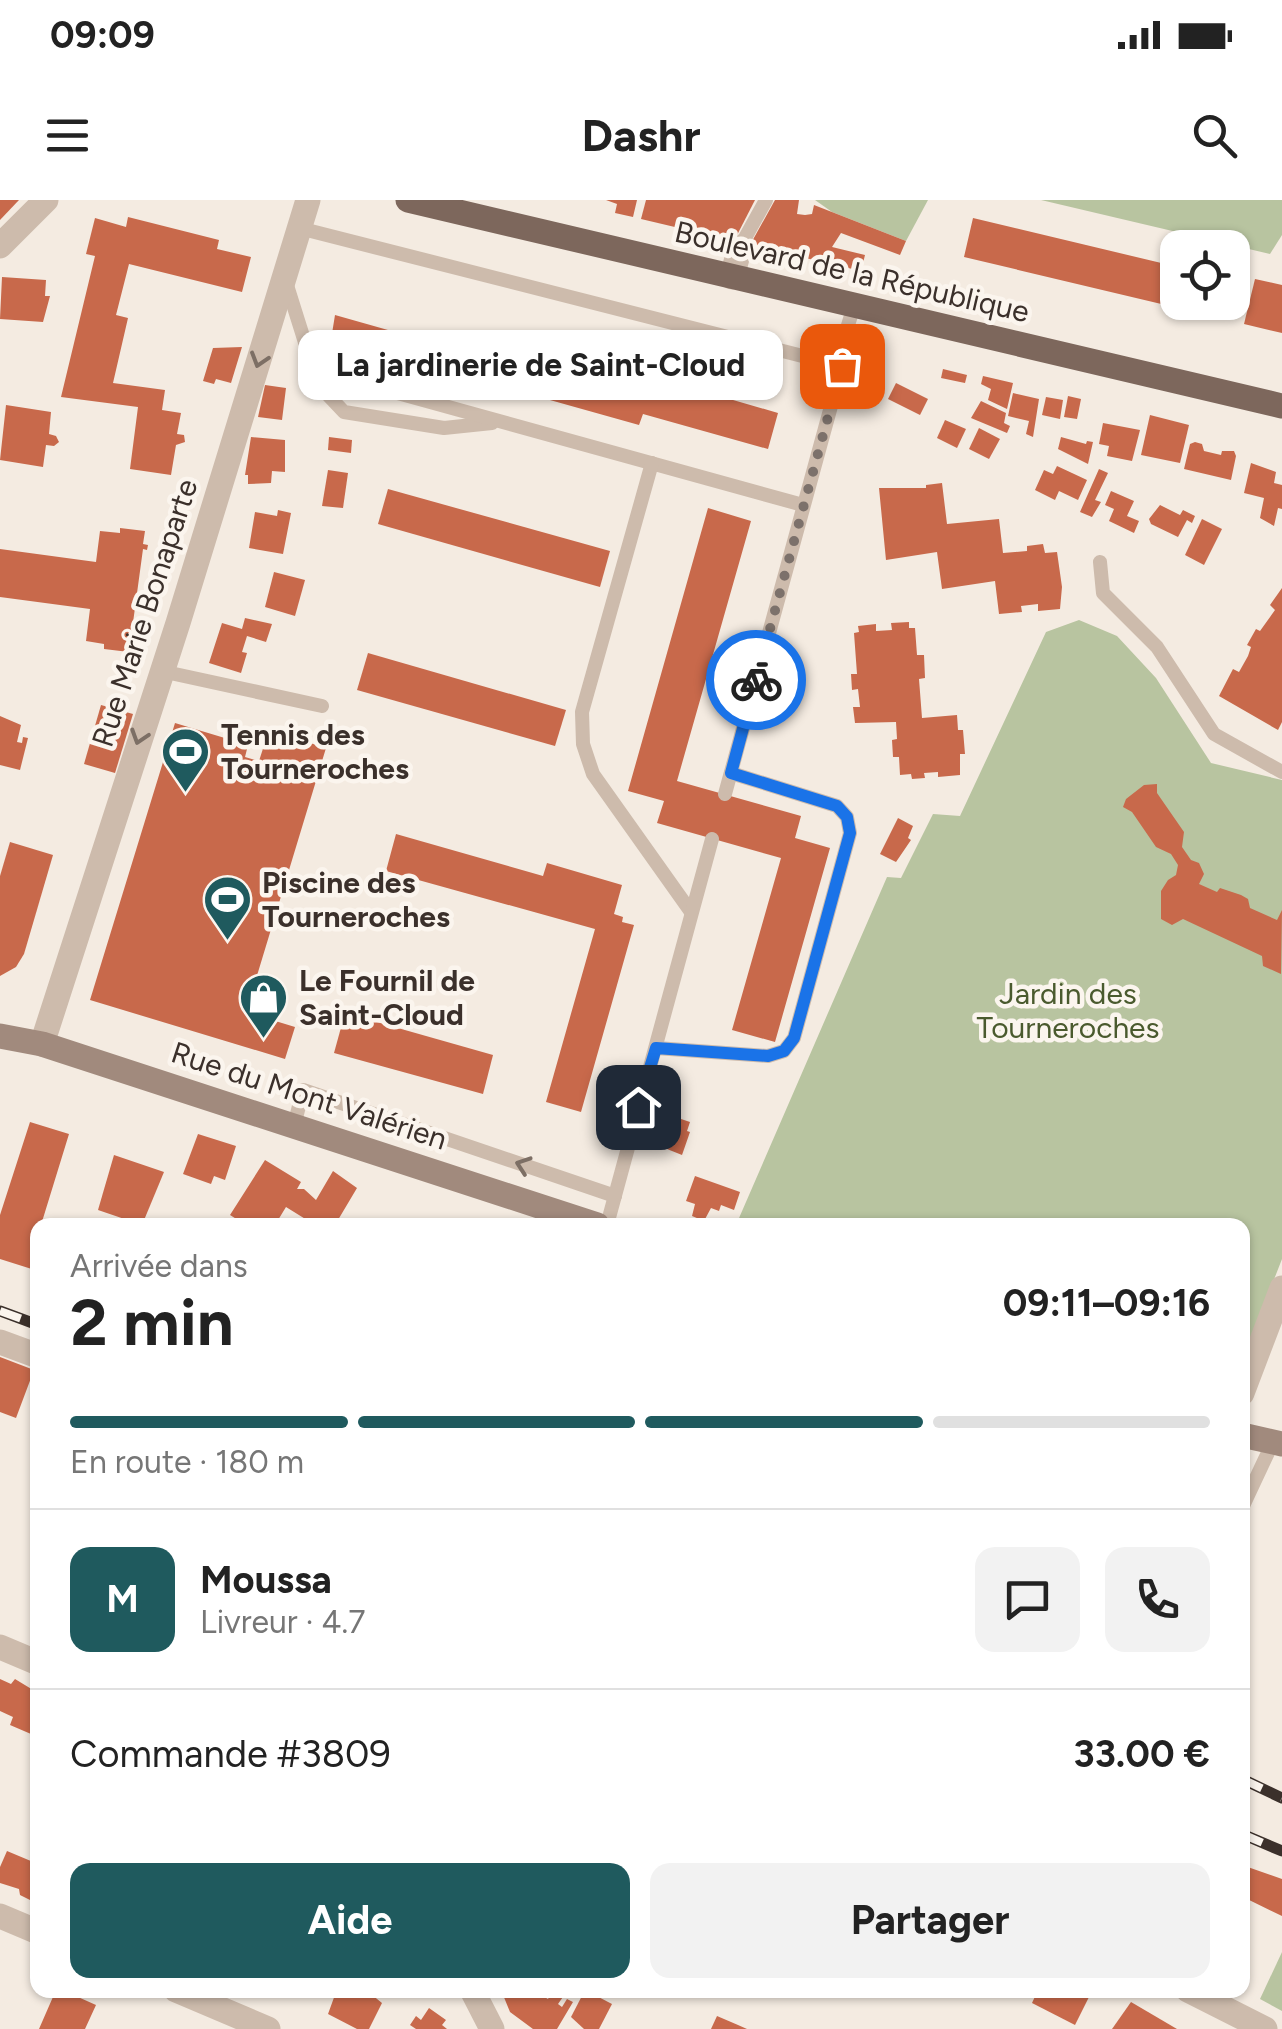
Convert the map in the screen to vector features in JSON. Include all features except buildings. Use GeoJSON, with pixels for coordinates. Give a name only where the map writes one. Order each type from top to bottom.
{"type":"FeatureCollection","features":[{"type":"Feature","properties":{"kind":"main road","name":"Boulevard de la République"},"geometry":{"type":"LineString","coordinates":[[408,200],[1282,406]]}},
{"type":"Feature","properties":{"kind":"main road","name":"Rue du Mont Valérien"},"geometry":{"type":"LineString","coordinates":[[0,1036],[42,1044],[575,1218]]}},
{"type":"Feature","properties":{"kind":"main road"},"geometry":{"type":"LineString","coordinates":[[1250,1437],[1277,1443]]}},
{"type":"Feature","properties":{"kind":"street"},"geometry":{"type":"LineString","coordinates":[[0,246],[46,200]]}},
{"type":"Feature","properties":{"kind":"street","name":"Rue Marie Bonaparte"},"geometry":{"type":"LineString","coordinates":[[42,1044],[308,200]]}},
{"type":"Feature","properties":{"kind":"street"},"geometry":{"type":"LineString","coordinates":[[732,277],[740,246]]}},
{"type":"Feature","properties":{"kind":"street"},"geometry":{"type":"LineString","coordinates":[[1250,1372],[1282,1288]]}},
{"type":"Feature","properties":{"kind":"street"},"geometry":{"type":"LineString","coordinates":[[0,1342],[30,1353]]}},
{"type":"Feature","properties":{"kind":"street"},"geometry":{"type":"LineString","coordinates":[[0,1647],[30,1660]]}},
{"type":"Feature","properties":{"kind":"street"},"geometry":{"type":"LineString","coordinates":[[0,1916],[30,1929]]}},
{"type":"Feature","properties":{"kind":"street"},"geometry":{"type":"LineString","coordinates":[[195,1998],[268,2029]]}},
{"type":"Feature","properties":{"kind":"street"},"geometry":{"type":"LineString","coordinates":[[476,1998],[492,2029]]}},
{"type":"Feature","properties":{"kind":"street"},"geometry":{"type":"LineString","coordinates":[[1227,1998],[1265,2029]]}},
{"type":"Feature","properties":{"kind":"lane"},"geometry":{"type":"LineString","coordinates":[[740,246],[766,200]]}},
{"type":"Feature","properties":{"kind":"lane"},"geometry":{"type":"LineString","coordinates":[[300,228],[842,366]]}},
{"type":"Feature","properties":{"kind":"lane"},"geometry":{"type":"LineString","coordinates":[[284,277],[313,368],[326,392],[344,412],[444,428],[502,422]]}},
{"type":"Feature","properties":{"kind":"lane"},"geometry":{"type":"LineString","coordinates":[[725,794],[842,366],[844,338],[854,306]]}},
{"type":"Feature","properties":{"kind":"lane"},"geometry":{"type":"LineString","coordinates":[[336,376],[803,505]]}},
{"type":"Feature","properties":{"kind":"lane"},"geometry":{"type":"LineString","coordinates":[[652,463],[582,712],[583,744],[593,774],[691,912]]}},
{"type":"Feature","properties":{"kind":"lane"},"geometry":{"type":"LineString","coordinates":[[1100,562],[1103,594],[1157,647],[1214,734],[1282,772]]}},
{"type":"Feature","properties":{"kind":"lane"},"geometry":{"type":"LineString","coordinates":[[161,671],[322,706]]}},
{"type":"Feature","properties":{"kind":"lane"},"geometry":{"type":"LineString","coordinates":[[656,1048],[768,1056],[784,1051],[794,1038],[850,833],[847,817],[837,806],[731,773]]}},
{"type":"Feature","properties":{"kind":"lane"},"geometry":{"type":"LineString","coordinates":[[609,1218],[620,1166],[712,839]]}},
{"type":"Feature","properties":{"kind":"lane"},"geometry":{"type":"LineString","coordinates":[[294,1126],[303,1090],[616,1196]]}},
{"type":"Feature","properties":{"kind":"lane"},"geometry":{"type":"LineString","coordinates":[[1250,1493],[1277,1443]]}},
{"type":"Feature","properties":{"kind":"green space"},"geometry":{"type":"Polygon","coordinates":[[[815,200],[928,200],[906,241],[832,212],[815,200]]]}},
{"type":"Feature","properties":{"kind":"green space"},"geometry":{"type":"Polygon","coordinates":[[[1041,200],[1282,200],[1282,235],[1270,254],[1250,249],[1250,230],[1168,230],[1041,200]]]}},
{"type":"Feature","properties":{"kind":"green space","name":"Jardin des Tourneroches"},"geometry":{"type":"Polygon","coordinates":[[[1079,620],[1117,636],[1156,678],[1211,763],[1282,780],[1282,1259],[1250,1341],[1250,1218],[739,1218],[887,877],[901,878],[933,814],[960,816],[1046,632],[1079,620]]]}},
{"type":"Feature","properties":{"kind":"green space"},"geometry":{"type":"Polygon","coordinates":[[[1282,1952],[1282,2011],[1260,1999],[1282,1952]]]}},
{"type":"Feature","properties":{"kind":"railway"},"geometry":{"type":"LineString","coordinates":[[0,1311],[30,1322]]}},
{"type":"Feature","properties":{"kind":"railway"},"geometry":{"type":"LineString","coordinates":[[1250,1783],[1282,1798]]}},
{"type":"Feature","properties":{"kind":"railway"},"geometry":{"type":"LineString","coordinates":[[1250,1837],[1282,1851]]}},
{"type":"Feature","properties":{"kind":"way so far"},"geometry":{"type":"LineString","coordinates":[[756,680],[842,366]]}},
{"type":"Feature","properties":{"kind":"place","name":"La jardinerie de Saint-Cloud"},"geometry":{"type":"Point","coordinates":[842,366]}},
{"type":"Feature","properties":{"kind":"place","name":"Tennis des Tourneroches"},"geometry":{"type":"Point","coordinates":[186,794]}},
{"type":"Feature","properties":{"kind":"place","name":"Piscine des Tourneroches"},"geometry":{"type":"Point","coordinates":[227,942]}},
{"type":"Feature","properties":{"kind":"place","name":"Le Fournil de Saint-Cloud"},"geometry":{"type":"Point","coordinates":[264,1040]}},
{"type":"Feature","properties":{"kind":"route"},"geometry":{"type":"LineString","coordinates":[[638,1107],[656,1048],[768,1056],[784,1051],[794,1038],[850,833],[847,817],[837,806],[731,773],[756,680]]}}]}
